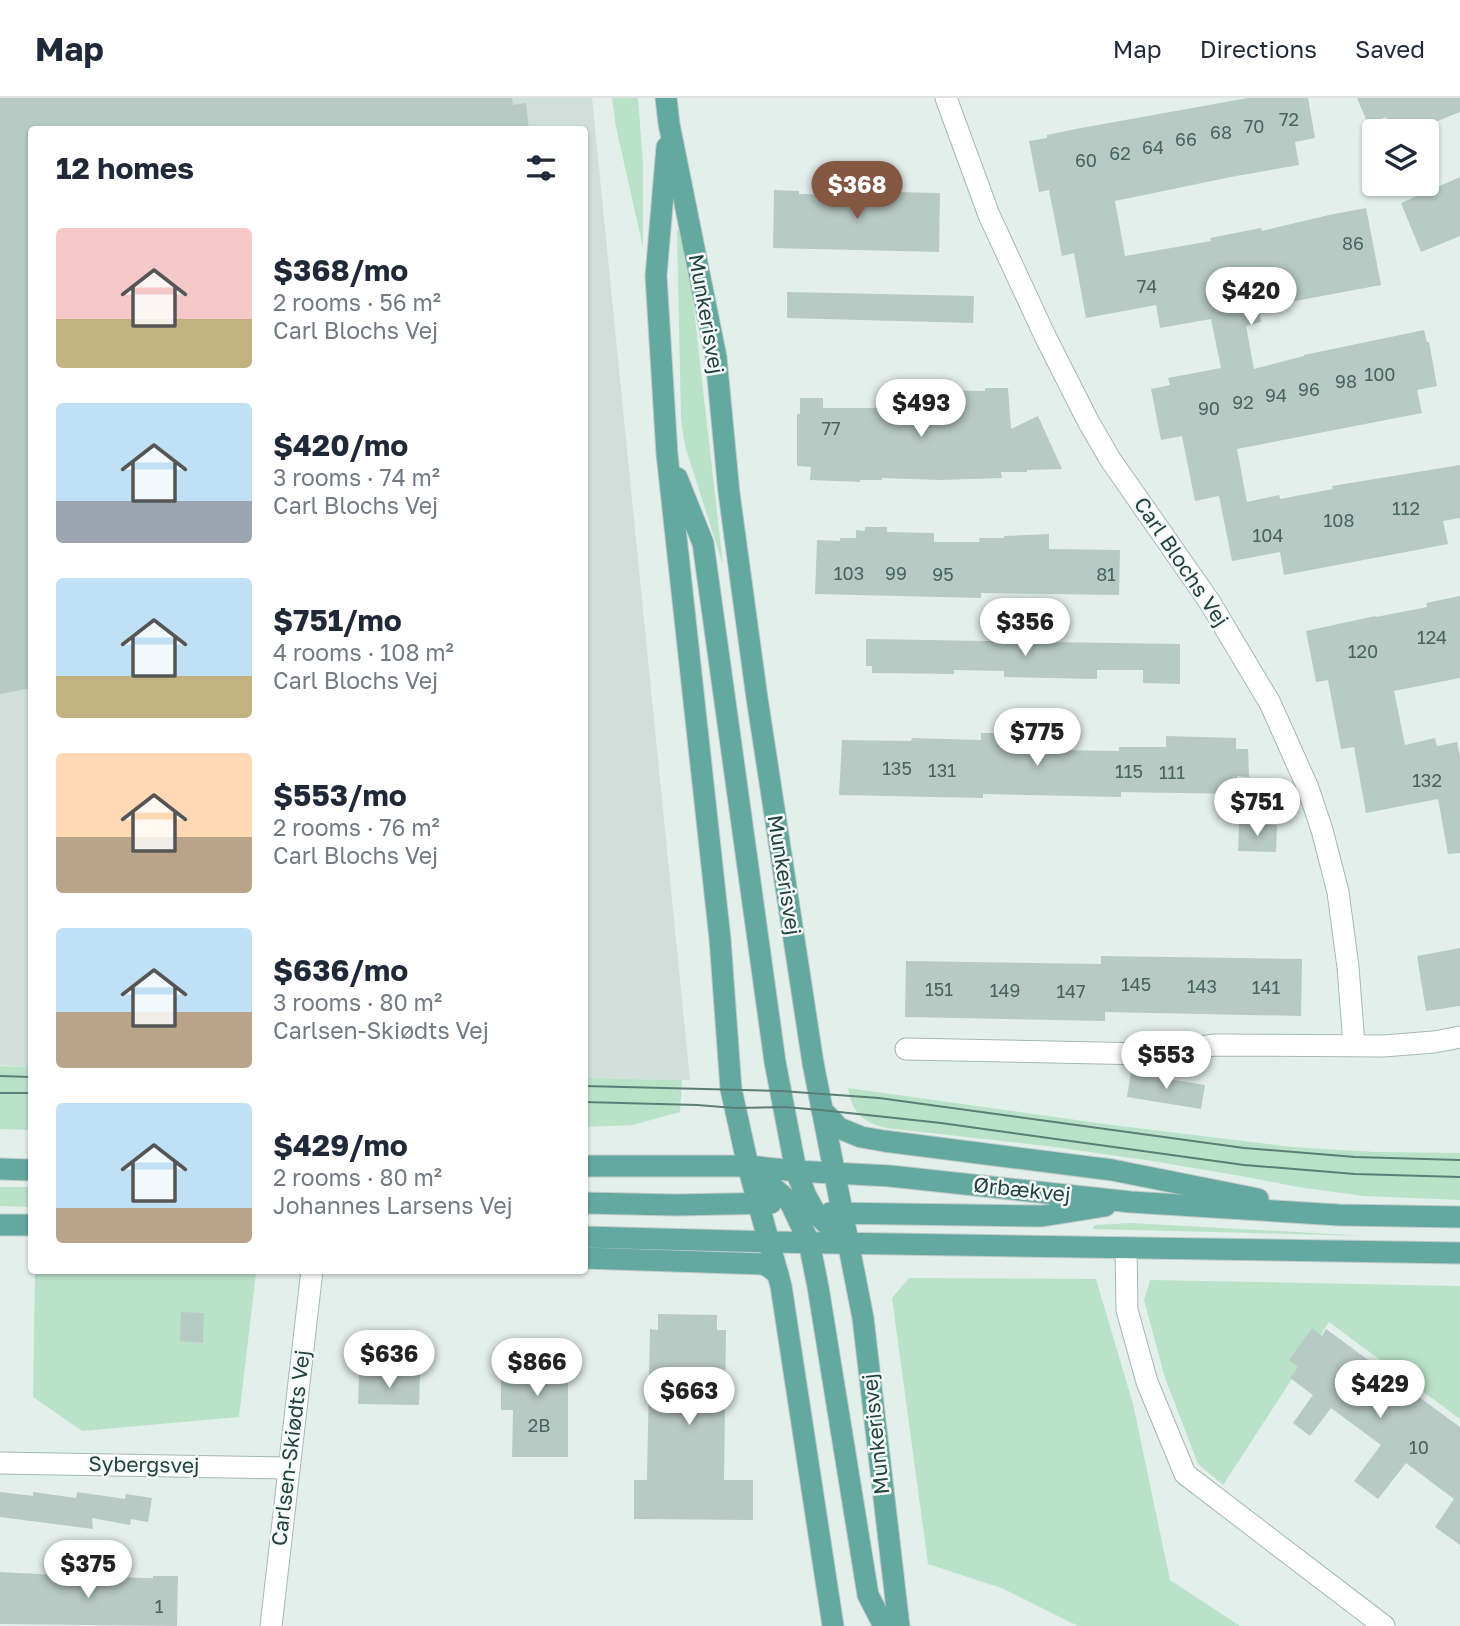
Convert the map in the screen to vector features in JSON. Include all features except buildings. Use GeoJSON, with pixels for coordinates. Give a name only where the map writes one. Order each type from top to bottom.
{"type":"FeatureCollection","features":[{"type":"Feature","properties":{"kind":"main road","name":"Munkerisvej"},"geometry":{"type":"LineString","coordinates":[[666,98],[716,358],[729,493],[757,698],[813,1063],[866,1345],[900,1626]]}},
{"type":"Feature","properties":{"kind":"main road","name":"Munkerisvej"},"geometry":{"type":"LineString","coordinates":[[669,124],[656,276],[667,454],[720,939],[731,1089],[748,1166],[778,1274],[833,1626]]}},
{"type":"Feature","properties":{"kind":"main road"},"geometry":{"type":"LineString","coordinates":[[667,454],[703,542],[771,1035],[818,1287],[868,1595],[884,1626]]}},
{"type":"Feature","properties":{"kind":"main road"},"geometry":{"type":"LineString","coordinates":[[821,1110],[839,1128],[884,1142],[1112,1170],[1339,1215]]}},
{"type":"Feature","properties":{"kind":"main road","name":"Ørbækvej"},"geometry":{"type":"LineString","coordinates":[[588,1166],[748,1166],[891,1176],[1131,1202],[1339,1215],[1460,1217]]}},
{"type":"Feature","properties":{"kind":"main road"},"geometry":{"type":"LineString","coordinates":[[748,1166],[848,1243]]}},
{"type":"Feature","properties":{"kind":"main road"},"geometry":{"type":"LineString","coordinates":[[0,1169],[28,1170]]}},
{"type":"Feature","properties":{"kind":"main road"},"geometry":{"type":"LineString","coordinates":[[769,1242],[834,1173]]}},
{"type":"Feature","properties":{"kind":"main road"},"geometry":{"type":"LineString","coordinates":[[588,1203],[759,1205],[842,1213],[1042,1216],[1131,1202]]}},
{"type":"Feature","properties":{"kind":"main road"},"geometry":{"type":"LineString","coordinates":[[0,1225],[28,1225]]}},
{"type":"Feature","properties":{"kind":"main road"},"geometry":{"type":"LineString","coordinates":[[588,1237],[1460,1253]]}},
{"type":"Feature","properties":{"kind":"main road"},"geometry":{"type":"LineString","coordinates":[[588,1258],[763,1264],[778,1274]]}},
{"type":"Feature","properties":{"kind":"street","name":"Carl Blochs Vej"},"geometry":{"type":"LineString","coordinates":[[946,98],[989,215],[1088,421],[1110,459],[1195,578],[1216,612],[1270,703],[1308,788],[1338,892],[1348,967],[1354,1045]]}},
{"type":"Feature","properties":{"kind":"street"},"geometry":{"type":"LineString","coordinates":[[906,1049],[1147,1054],[1215,1045],[1383,1046],[1460,1037]]}},
{"type":"Feature","properties":{"kind":"street"},"geometry":{"type":"LineString","coordinates":[[1126,1248],[1128,1310],[1131,1322],[1147,1382],[1185,1474],[1384,1626]]}},
{"type":"Feature","properties":{"kind":"street","name":"Carlsen-Skiødts Vej"},"geometry":{"type":"LineString","coordinates":[[271,1626],[312,1274]]}},
{"type":"Feature","properties":{"kind":"street","name":"Sybergsvej"},"geometry":{"type":"LineString","coordinates":[[0,1463],[289,1468]]}},
{"type":"Feature","properties":{"kind":"shaded area"},"geometry":{"type":"Polygon","coordinates":[[[0,98],[592,98],[690,1080],[588,1078],[588,126],[28,126],[28,1067],[0,1065],[0,98]]]}},
{"type":"Feature","properties":{"kind":"green space"},"geometry":{"type":"Polygon","coordinates":[[[612,98],[638,98],[643,163],[643,248],[616,127],[612,98]]]}},
{"type":"Feature","properties":{"kind":"green space"},"geometry":{"type":"Polygon","coordinates":[[[681,226],[685,230],[723,565],[685,446],[681,419],[677,232],[681,226]]]}},
{"type":"Feature","properties":{"kind":"green space"},"geometry":{"type":"Polygon","coordinates":[[[0,1066],[28,1067],[28,1130],[0,1129],[0,1066]]]}},
{"type":"Feature","properties":{"kind":"green space"},"geometry":{"type":"Polygon","coordinates":[[[588,1078],[682,1080],[680,1112],[633,1125],[588,1127],[588,1078]]]}},
{"type":"Feature","properties":{"kind":"green space"},"geometry":{"type":"Polygon","coordinates":[[[848,1088],[1293,1147],[1460,1153],[1460,1200],[1363,1196],[1055,1147],[886,1128],[870,1123],[855,1110],[848,1088]]]}},
{"type":"Feature","properties":{"kind":"green space"},"geometry":{"type":"Polygon","coordinates":[[[0,1187],[28,1187],[28,1207],[0,1206],[0,1187]]]}},
{"type":"Feature","properties":{"kind":"green space"},"geometry":{"type":"Polygon","coordinates":[[[1131,1223],[1368,1236],[1092,1229],[1095,1225],[1131,1223]]]}},
{"type":"Feature","properties":{"kind":"green space"},"geometry":{"type":"Polygon","coordinates":[[[35,1274],[256,1274],[239,1417],[82,1431],[33,1397],[35,1274]]]}},
{"type":"Feature","properties":{"kind":"green space"},"geometry":{"type":"Polygon","coordinates":[[[909,1278],[1096,1279],[1133,1404],[1170,1580],[1240,1626],[1078,1626],[1004,1589],[928,1564],[892,1298],[909,1278]]]}},
{"type":"Feature","properties":{"kind":"green space"},"geometry":{"type":"Polygon","coordinates":[[[1150,1280],[1460,1286],[1460,1419],[1329,1322],[1223,1485],[1198,1464],[1165,1378],[1144,1300],[1150,1280]]]}},
{"type":"Feature","properties":{"kind":"tram line"},"geometry":{"type":"LineString","coordinates":[[0,1076],[28,1077]]}},
{"type":"Feature","properties":{"kind":"tram line"},"geometry":{"type":"LineString","coordinates":[[588,1086],[781,1091],[879,1098],[1244,1148],[1355,1157],[1460,1160]]}},
{"type":"Feature","properties":{"kind":"tram line"},"geometry":{"type":"LineString","coordinates":[[0,1093],[28,1093]]}},
{"type":"Feature","properties":{"kind":"tram line"},"geometry":{"type":"LineString","coordinates":[[588,1102],[821,1110],[941,1123],[1244,1165],[1355,1174],[1460,1177]]}}]}
